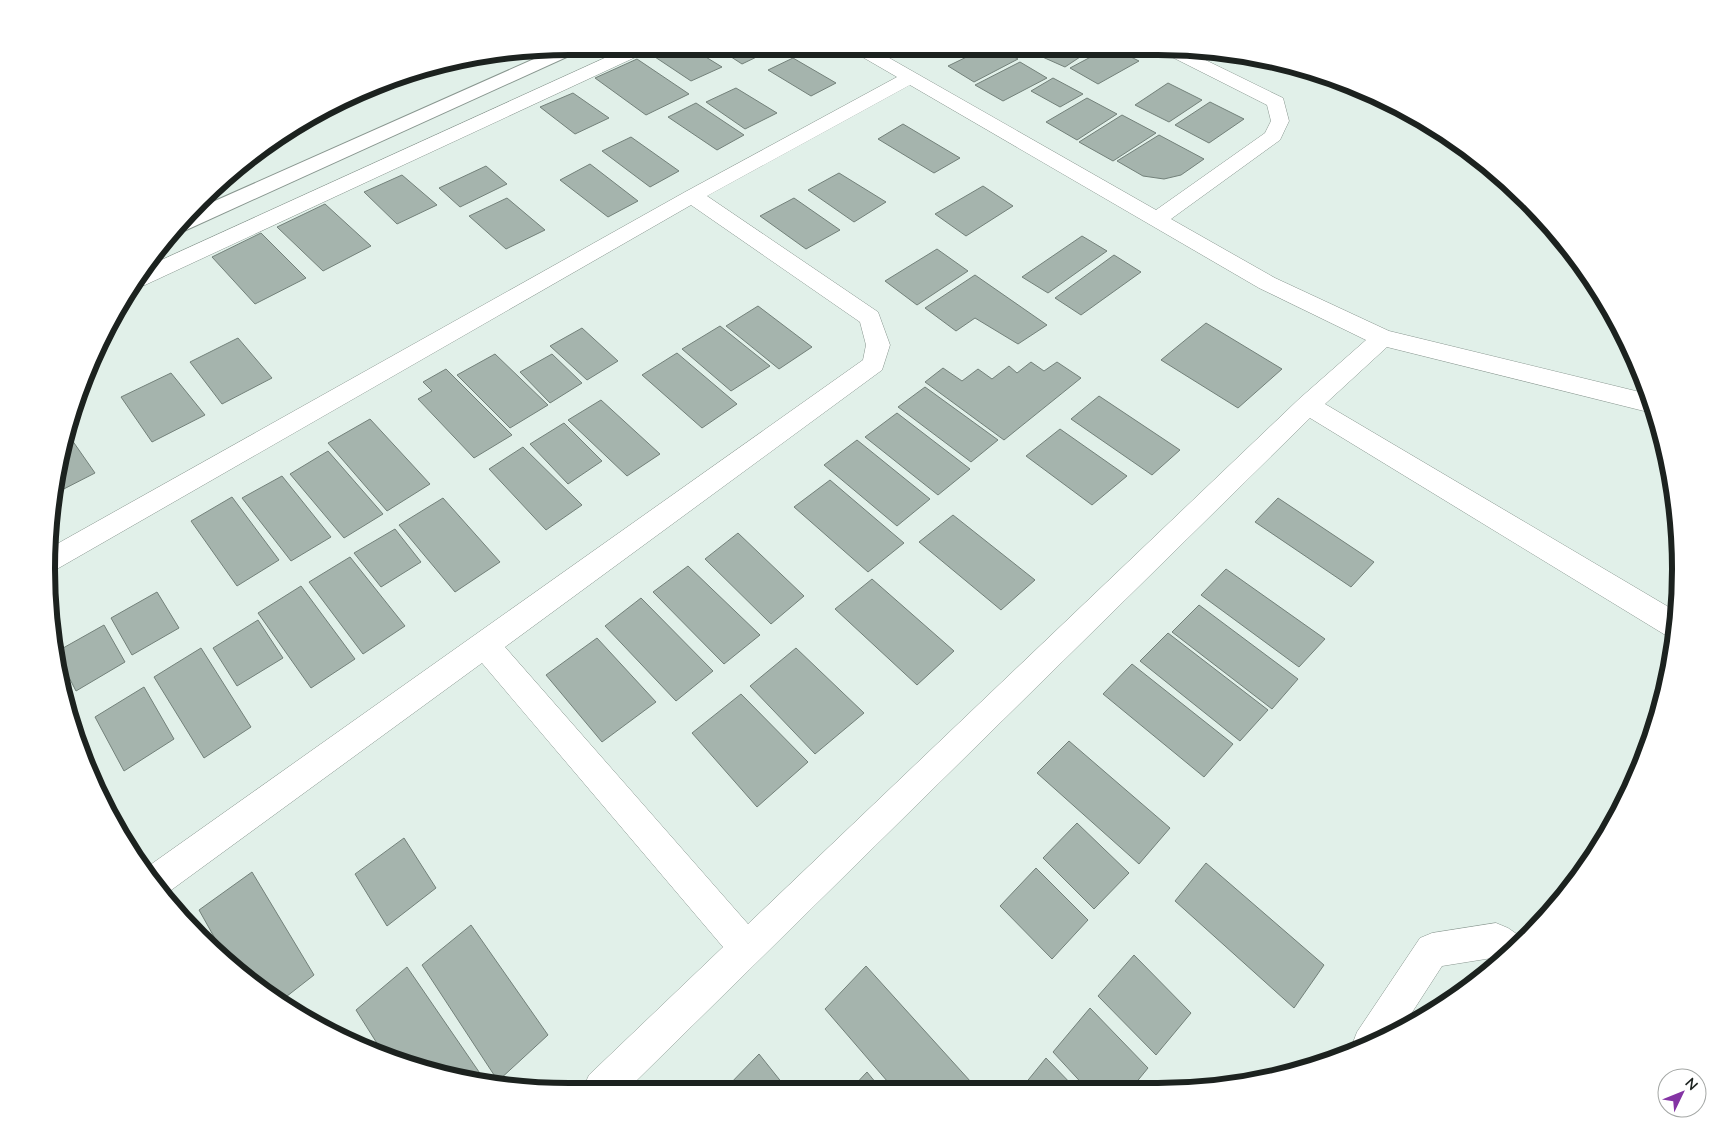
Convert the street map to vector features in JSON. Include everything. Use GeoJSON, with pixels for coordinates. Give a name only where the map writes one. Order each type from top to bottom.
{"type":"FeatureCollection","features":[{"type":"Feature","properties":{"kind":"street"},"geometry":{"type":"LineString","coordinates":[[148,275],[625,55]]}},
{"type":"Feature","properties":{"kind":"street"},"geometry":{"type":"LineString","coordinates":[[872,55],[1267,283],[1383,338],[1644,402]]}},
{"type":"Feature","properties":{"kind":"street"},"geometry":{"type":"LineString","coordinates":[[1157,220],[1273,136],[1280,121],[1276,102],[1184,56]]}},
{"type":"Feature","properties":{"kind":"street"},"geometry":{"type":"LineString","coordinates":[[55,558],[692,196],[911,77]]}},
{"type":"Feature","properties":{"kind":"street"},"geometry":{"type":"LineString","coordinates":[[159,879],[874,364],[878,345],[870,318],[692,196]]}},
{"type":"Feature","properties":{"kind":"street"},"geometry":{"type":"LineString","coordinates":[[607,1083],[1308,405],[1383,338]]}},
{"type":"Feature","properties":{"kind":"street"},"geometry":{"type":"LineString","coordinates":[[1308,405],[1669,622]]}},
{"type":"Feature","properties":{"kind":"street"},"geometry":{"type":"LineString","coordinates":[[485,645],[746,948]]}},
{"type":"Feature","properties":{"kind":"street"},"geometry":{"type":"LineString","coordinates":[[1378,1033],[1432,950],[1496,940],[1505,947]]}},
{"type":"Feature","properties":{"kind":"lane"},"geometry":{"type":"LineString","coordinates":[[194,218],[555,55]]}},
{"type":"Feature","properties":{"kind":"building"},"geometry":{"type":"Polygon","coordinates":[[[660,55],[702,55],[722,67],[691,81],[655,57],[660,55]]]}},
{"type":"Feature","properties":{"kind":"building"},"geometry":{"type":"Polygon","coordinates":[[[728,55],[761,55],[742,64],[728,55]]]}},
{"type":"Feature","properties":{"kind":"building"},"geometry":{"type":"Polygon","coordinates":[[[971,55],[1010,55],[1018,59],[974,82],[948,66],[971,55]]]}},
{"type":"Feature","properties":{"kind":"building"},"geometry":{"type":"Polygon","coordinates":[[[1038,55],[1083,55],[1065,67],[1038,55]]]}},
{"type":"Feature","properties":{"kind":"building"},"geometry":{"type":"Polygon","coordinates":[[[1094,55],[1127,55],[1139,61],[1098,84],[1070,68],[1094,55]]]}},
{"type":"Feature","properties":{"kind":"building"},"geometry":{"type":"Polygon","coordinates":[[[793,58],[836,83],[811,96],[768,70],[793,58]]]}},
{"type":"Feature","properties":{"kind":"building"},"geometry":{"type":"Polygon","coordinates":[[[637,59],[689,94],[646,115],[595,78],[637,59]]]}},
{"type":"Feature","properties":{"kind":"building"},"geometry":{"type":"Polygon","coordinates":[[[1020,62],[1047,78],[1003,101],[975,85],[1020,62]]]}},
{"type":"Feature","properties":{"kind":"building"},"geometry":{"type":"Polygon","coordinates":[[[1053,78],[1083,94],[1060,107],[1031,91],[1053,78]]]}},
{"type":"Feature","properties":{"kind":"building"},"geometry":{"type":"Polygon","coordinates":[[[1168,83],[1202,100],[1169,122],[1135,105],[1168,83]]]}},
{"type":"Feature","properties":{"kind":"building"},"geometry":{"type":"Polygon","coordinates":[[[736,88],[777,113],[745,129],[706,102],[736,88]]]}},
{"type":"Feature","properties":{"kind":"building"},"geometry":{"type":"Polygon","coordinates":[[[573,93],[609,118],[575,134],[540,107],[573,93]]]}},
{"type":"Feature","properties":{"kind":"building"},"geometry":{"type":"Polygon","coordinates":[[[1087,98],[1117,114],[1077,140],[1046,122],[1087,98]]]}},
{"type":"Feature","properties":{"kind":"building"},"geometry":{"type":"Polygon","coordinates":[[[1210,102],[1244,119],[1209,143],[1175,125],[1210,102]]]}},
{"type":"Feature","properties":{"kind":"building"},"geometry":{"type":"Polygon","coordinates":[[[696,103],[744,135],[717,150],[668,117],[696,103]]]}},
{"type":"Feature","properties":{"kind":"building"},"geometry":{"type":"Polygon","coordinates":[[[1122,115],[1156,133],[1113,161],[1079,142],[1122,115]]]}},
{"type":"Feature","properties":{"kind":"building"},"geometry":{"type":"Polygon","coordinates":[[[903,124],[960,158],[934,173],[878,139],[903,124]]]}},
{"type":"Feature","properties":{"kind":"building"},"geometry":{"type":"Polygon","coordinates":[[[1159,135],[1204,159],[1181,175],[1164,179],[1143,176],[1117,161],[1159,135]]]}},
{"type":"Feature","properties":{"kind":"building"},"geometry":{"type":"Polygon","coordinates":[[[631,137],[679,171],[650,187],[602,151],[631,137]]]}},
{"type":"Feature","properties":{"kind":"building"},"geometry":{"type":"Polygon","coordinates":[[[590,164],[638,201],[608,217],[560,180],[590,164]]]}},
{"type":"Feature","properties":{"kind":"building"},"geometry":{"type":"Polygon","coordinates":[[[486,166],[507,184],[460,207],[439,188],[486,166]]]}},
{"type":"Feature","properties":{"kind":"building"},"geometry":{"type":"Polygon","coordinates":[[[839,173],[886,202],[854,222],[808,190],[839,173]]]}},
{"type":"Feature","properties":{"kind":"building"},"geometry":{"type":"Polygon","coordinates":[[[402,175],[437,205],[397,224],[364,192],[402,175]]]}},
{"type":"Feature","properties":{"kind":"building"},"geometry":{"type":"Polygon","coordinates":[[[983,186],[1013,206],[966,236],[935,214],[983,186]]]}},
{"type":"Feature","properties":{"kind":"building"},"geometry":{"type":"Polygon","coordinates":[[[507,198],[545,230],[506,249],[469,216],[507,198]]]}},
{"type":"Feature","properties":{"kind":"building"},"geometry":{"type":"Polygon","coordinates":[[[794,198],[840,230],[806,249],[760,216],[794,198]]]}},
{"type":"Feature","properties":{"kind":"building"},"geometry":{"type":"Polygon","coordinates":[[[325,204],[371,246],[323,271],[277,227],[325,204]]]}},
{"type":"Feature","properties":{"kind":"building"},"geometry":{"type":"Polygon","coordinates":[[[261,233],[306,278],[255,304],[212,257],[261,233]]]}},
{"type":"Feature","properties":{"kind":"building"},"geometry":{"type":"Polygon","coordinates":[[[1082,236],[1107,251],[1048,293],[1022,277],[1082,236]]]}},
{"type":"Feature","properties":{"kind":"building"},"geometry":{"type":"Polygon","coordinates":[[[937,249],[968,271],[917,305],[885,281],[937,249]]]}},
{"type":"Feature","properties":{"kind":"building"},"geometry":{"type":"Polygon","coordinates":[[[1114,255],[1141,272],[1081,315],[1055,298],[1114,255]]]}},
{"type":"Feature","properties":{"kind":"building"},"geometry":{"type":"Polygon","coordinates":[[[975,275],[1047,325],[1018,344],[975,318],[956,331],[925,308],[975,275]]]}},
{"type":"Feature","properties":{"kind":"building"},"geometry":{"type":"Polygon","coordinates":[[[758,306],[812,347],[779,369],[726,326],[758,306]]]}},
{"type":"Feature","properties":{"kind":"building"},"geometry":{"type":"Polygon","coordinates":[[[1206,323],[1282,369],[1238,408],[1161,360],[1206,323]]]}},
{"type":"Feature","properties":{"kind":"building"},"geometry":{"type":"Polygon","coordinates":[[[720,326],[770,366],[731,391],[682,349],[720,326]]]}},
{"type":"Feature","properties":{"kind":"building"},"geometry":{"type":"Polygon","coordinates":[[[582,328],[618,361],[587,380],[550,346],[582,328]]]}},
{"type":"Feature","properties":{"kind":"building"},"geometry":{"type":"Polygon","coordinates":[[[238,338],[272,378],[222,404],[190,362],[238,338]]]}},
{"type":"Feature","properties":{"kind":"building"},"geometry":{"type":"Polygon","coordinates":[[[677,353],[737,404],[702,428],[642,375],[677,353]]]}},
{"type":"Feature","properties":{"kind":"building"},"geometry":{"type":"Polygon","coordinates":[[[495,354],[548,405],[510,428],[457,375],[495,354]]]}},
{"type":"Feature","properties":{"kind":"building"},"geometry":{"type":"Polygon","coordinates":[[[552,354],[582,383],[550,403],[520,372],[552,354]]]}},
{"type":"Feature","properties":{"kind":"building"},"geometry":{"type":"Polygon","coordinates":[[[1031,362],[1044,371],[1057,362],[1081,378],[1004,440],[925,382],[943,368],[962,381],[978,369],[992,379],[1009,366],[1017,373],[1031,362]]]}},
{"type":"Feature","properties":{"kind":"building"},"geometry":{"type":"Polygon","coordinates":[[[446,369],[512,435],[474,458],[418,399],[432,391],[423,382],[446,369]]]}},
{"type":"Feature","properties":{"kind":"building"},"geometry":{"type":"Polygon","coordinates":[[[171,373],[205,415],[152,442],[121,397],[171,373]]]}},
{"type":"Feature","properties":{"kind":"building"},"geometry":{"type":"Polygon","coordinates":[[[925,387],[998,440],[971,462],[898,407],[925,387]]]}},
{"type":"Feature","properties":{"kind":"building"},"geometry":{"type":"Polygon","coordinates":[[[1099,396],[1180,450],[1152,475],[1071,419],[1099,396]]]}},
{"type":"Feature","properties":{"kind":"building"},"geometry":{"type":"Polygon","coordinates":[[[601,400],[660,454],[627,476],[568,420],[601,400]]]}},
{"type":"Feature","properties":{"kind":"building"},"geometry":{"type":"Polygon","coordinates":[[[897,413],[970,469],[938,495],[865,437],[897,413]]]}},
{"type":"Feature","properties":{"kind":"building"},"geometry":{"type":"Polygon","coordinates":[[[370,419],[430,484],[387,511],[328,443],[370,419]]]}},
{"type":"Feature","properties":{"kind":"building"},"geometry":{"type":"Polygon","coordinates":[[[564,423],[602,461],[568,484],[530,444],[564,423]]]}},
{"type":"Feature","properties":{"kind":"building"},"geometry":{"type":"Polygon","coordinates":[[[1060,429],[1127,476],[1092,505],[1026,456],[1060,429]]]}},
{"type":"Feature","properties":{"kind":"building"},"geometry":{"type":"Polygon","coordinates":[[[72,440],[95,473],[61,490],[72,440]]]}},
{"type":"Feature","properties":{"kind":"building"},"geometry":{"type":"Polygon","coordinates":[[[857,440],[930,499],[897,526],[824,465],[857,440]]]}},
{"type":"Feature","properties":{"kind":"building"},"geometry":{"type":"Polygon","coordinates":[[[523,447],[582,505],[546,530],[489,469],[523,447]]]}},
{"type":"Feature","properties":{"kind":"building"},"geometry":{"type":"Polygon","coordinates":[[[328,451],[383,514],[344,538],[290,474],[328,451]]]}},
{"type":"Feature","properties":{"kind":"building"},"geometry":{"type":"Polygon","coordinates":[[[282,476],[331,537],[291,561],[242,498],[282,476]]]}},
{"type":"Feature","properties":{"kind":"building"},"geometry":{"type":"Polygon","coordinates":[[[830,480],[904,543],[868,572],[794,507],[830,480]]]}},
{"type":"Feature","properties":{"kind":"building"},"geometry":{"type":"Polygon","coordinates":[[[232,497],[279,560],[237,586],[191,521],[232,497]]]}},
{"type":"Feature","properties":{"kind":"building"},"geometry":{"type":"Polygon","coordinates":[[[443,498],[500,562],[455,592],[399,525],[443,498]]]}},
{"type":"Feature","properties":{"kind":"building"},"geometry":{"type":"Polygon","coordinates":[[[1278,498],[1374,562],[1351,587],[1255,522],[1278,498]]]}},
{"type":"Feature","properties":{"kind":"building"},"geometry":{"type":"Polygon","coordinates":[[[953,515],[1035,580],[1001,610],[919,542],[953,515]]]}},
{"type":"Feature","properties":{"kind":"building"},"geometry":{"type":"Polygon","coordinates":[[[395,529],[421,562],[381,587],[354,553],[395,529]]]}},
{"type":"Feature","properties":{"kind":"building"},"geometry":{"type":"Polygon","coordinates":[[[738,533],[804,596],[771,624],[705,559],[738,533]]]}},
{"type":"Feature","properties":{"kind":"building"},"geometry":{"type":"Polygon","coordinates":[[[350,557],[405,626],[363,654],[309,582],[350,557]]]}},
{"type":"Feature","properties":{"kind":"building"},"geometry":{"type":"Polygon","coordinates":[[[688,566],[760,635],[724,664],[653,592],[688,566]]]}},
{"type":"Feature","properties":{"kind":"building"},"geometry":{"type":"Polygon","coordinates":[[[1226,569],[1325,639],[1299,667],[1201,595],[1226,569]]]}},
{"type":"Feature","properties":{"kind":"building"},"geometry":{"type":"Polygon","coordinates":[[[872,579],[954,651],[917,685],[835,609],[872,579]]]}},
{"type":"Feature","properties":{"kind":"building"},"geometry":{"type":"Polygon","coordinates":[[[301,586],[355,659],[311,688],[258,613],[301,586]]]}},
{"type":"Feature","properties":{"kind":"building"},"geometry":{"type":"Polygon","coordinates":[[[157,592],[179,628],[132,655],[111,618],[157,592]]]}},
{"type":"Feature","properties":{"kind":"building"},"geometry":{"type":"Polygon","coordinates":[[[641,598],[713,671],[676,701],[605,626],[641,598]]]}},
{"type":"Feature","properties":{"kind":"building"},"geometry":{"type":"Polygon","coordinates":[[[1199,605],[1298,679],[1272,709],[1172,632],[1199,605]]]}},
{"type":"Feature","properties":{"kind":"building"},"geometry":{"type":"Polygon","coordinates":[[[258,620],[283,658],[237,686],[213,648],[258,620]]]}},
{"type":"Feature","properties":{"kind":"building"},"geometry":{"type":"Polygon","coordinates":[[[104,625],[125,662],[76,691],[65,670],[61,649],[104,625]]]}},
{"type":"Feature","properties":{"kind":"building"},"geometry":{"type":"Polygon","coordinates":[[[1168,633],[1268,710],[1240,741],[1140,661],[1168,633]]]}},
{"type":"Feature","properties":{"kind":"building"},"geometry":{"type":"Polygon","coordinates":[[[597,638],[656,702],[602,742],[546,675],[597,638]]]}},
{"type":"Feature","properties":{"kind":"building"},"geometry":{"type":"Polygon","coordinates":[[[201,648],[251,727],[204,758],[154,677],[201,648]]]}},
{"type":"Feature","properties":{"kind":"building"},"geometry":{"type":"Polygon","coordinates":[[[796,648],[864,713],[815,754],[750,686],[796,648]]]}},
{"type":"Feature","properties":{"kind":"building"},"geometry":{"type":"Polygon","coordinates":[[[1132,664],[1233,744],[1204,777],[1103,694],[1132,664]]]}},
{"type":"Feature","properties":{"kind":"building"},"geometry":{"type":"Polygon","coordinates":[[[144,687],[174,739],[124,771],[95,717],[144,687]]]}},
{"type":"Feature","properties":{"kind":"building"},"geometry":{"type":"Polygon","coordinates":[[[741,694],[808,762],[757,807],[692,733],[741,694]]]}},
{"type":"Feature","properties":{"kind":"building"},"geometry":{"type":"Polygon","coordinates":[[[1069,741],[1170,828],[1139,864],[1037,773],[1069,741]]]}},
{"type":"Feature","properties":{"kind":"building"},"geometry":{"type":"Polygon","coordinates":[[[1077,823],[1129,873],[1094,909],[1043,858],[1077,823]]]}},
{"type":"Feature","properties":{"kind":"building"},"geometry":{"type":"Polygon","coordinates":[[[404,838],[436,888],[387,926],[355,874],[404,838]]]}},
{"type":"Feature","properties":{"kind":"building"},"geometry":{"type":"Polygon","coordinates":[[[1206,863],[1324,965],[1294,1008],[1175,901],[1206,863]]]}},
{"type":"Feature","properties":{"kind":"building"},"geometry":{"type":"Polygon","coordinates":[[[1036,868],[1088,920],[1052,959],[1000,906],[1036,868]]]}},
{"type":"Feature","properties":{"kind":"building"},"geometry":{"type":"Polygon","coordinates":[[[252,872],[314,975],[285,997],[256,977],[218,943],[199,910],[252,872]]]}},
{"type":"Feature","properties":{"kind":"building"},"geometry":{"type":"Polygon","coordinates":[[[471,925],[548,1035],[500,1079],[496,1078],[422,965],[471,925]]]}},
{"type":"Feature","properties":{"kind":"building"},"geometry":{"type":"Polygon","coordinates":[[[1134,955],[1191,1013],[1156,1055],[1098,996],[1134,955]]]}},
{"type":"Feature","properties":{"kind":"building"},"geometry":{"type":"Polygon","coordinates":[[[866,966],[971,1082],[889,1083],[825,1009],[866,966]]]}},
{"type":"Feature","properties":{"kind":"building"},"geometry":{"type":"Polygon","coordinates":[[[407,967],[481,1075],[436,1065],[379,1047],[356,1010],[407,967]]]}},
{"type":"Feature","properties":{"kind":"building"},"geometry":{"type":"Polygon","coordinates":[[[1090,1008],[1148,1068],[1136,1083],[1082,1083],[1053,1052],[1090,1008]]]}},
{"type":"Feature","properties":{"kind":"building"},"geometry":{"type":"Polygon","coordinates":[[[759,1054],[782,1083],[731,1083],[759,1054]]]}},
{"type":"Feature","properties":{"kind":"building"},"geometry":{"type":"Polygon","coordinates":[[[1046,1058],[1070,1083],[1026,1083],[1046,1058]]]}},
{"type":"Feature","properties":{"kind":"building"},"geometry":{"type":"Polygon","coordinates":[[[867,1072],[876,1083],[857,1083],[867,1072]]]}}]}
